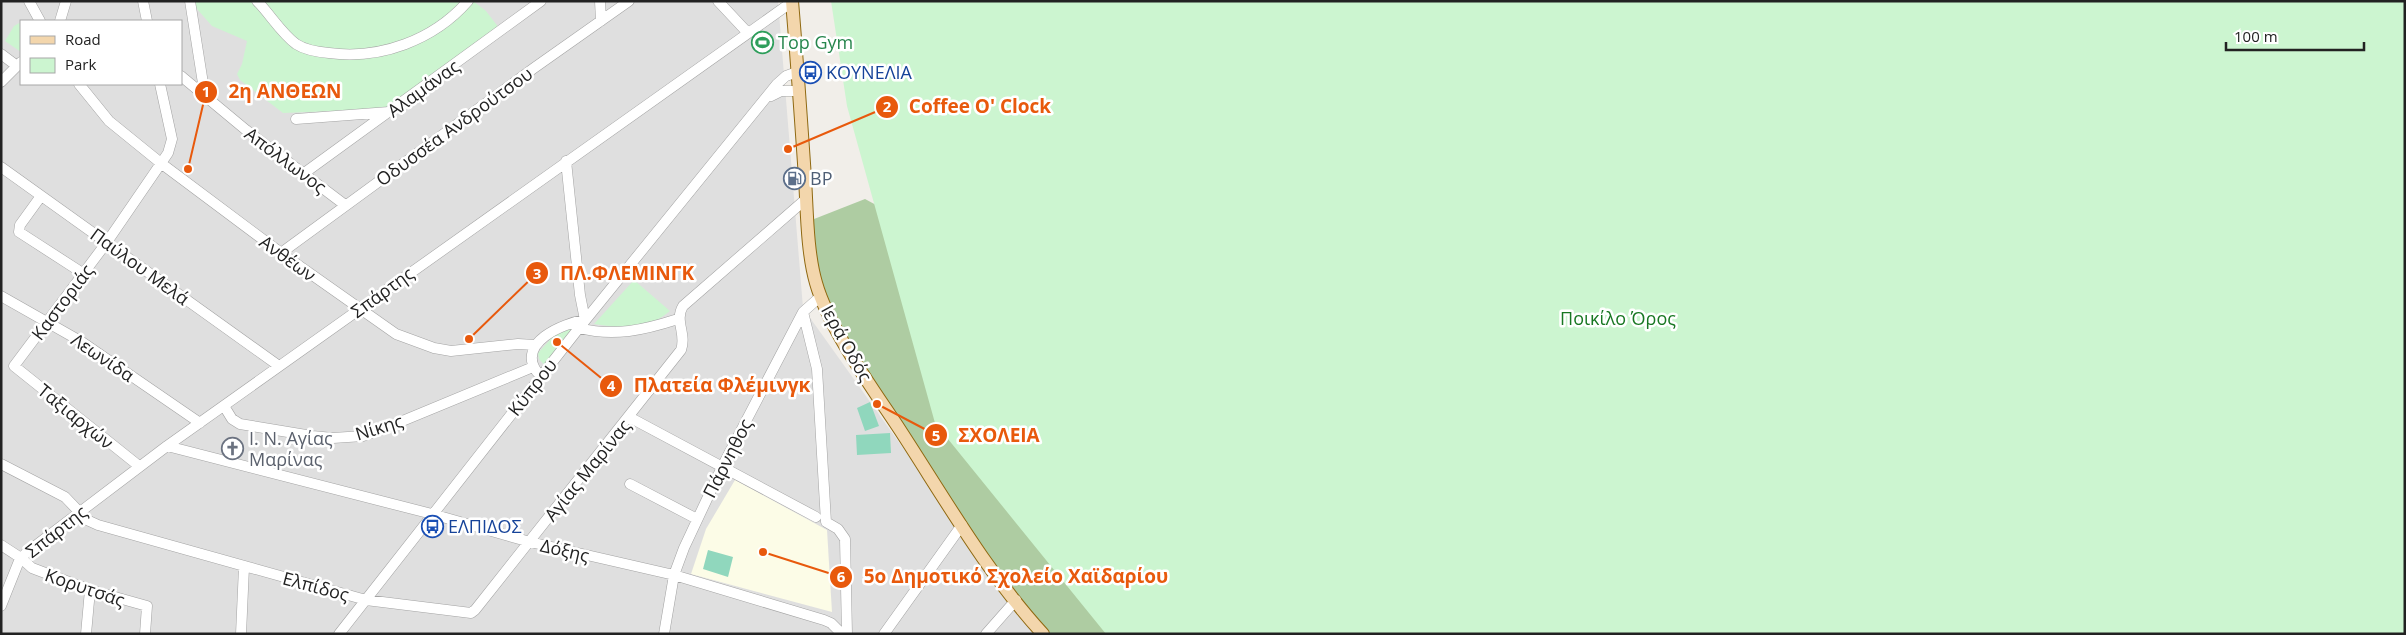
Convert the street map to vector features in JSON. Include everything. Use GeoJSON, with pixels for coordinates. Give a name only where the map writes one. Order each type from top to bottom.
{"type":"FeatureCollection","features":[{"type":"Feature","properties":{"kind":"main road","name":"Ιερά Οδός"},"geometry":{"type":"LineString","coordinates":[[792,2],[806,200],[813,267],[821,296],[829,315],[871,387],[962,525],[1043,634]]}},
{"type":"Feature","properties":{"kind":"street"},"geometry":{"type":"LineString","coordinates":[[29,1],[39,20]]}},
{"type":"Feature","properties":{"kind":"street"},"geometry":{"type":"LineString","coordinates":[[60,20],[66,1]]}},
{"type":"Feature","properties":{"kind":"street"},"geometry":{"type":"LineString","coordinates":[[143,1],[147,20]]}},
{"type":"Feature","properties":{"kind":"street"},"geometry":{"type":"LineString","coordinates":[[190,1],[206,96]]}},
{"type":"Feature","properties":{"kind":"street"},"geometry":{"type":"LineString","coordinates":[[257,1],[297,45],[313,51],[341,55],[402,46],[447,22],[468,1]]}},
{"type":"Feature","properties":{"kind":"street","name":"Αλαμάνας"},"geometry":{"type":"LineString","coordinates":[[303,174],[541,1]]}},
{"type":"Feature","properties":{"kind":"street"},"geometry":{"type":"LineString","coordinates":[[600,1],[601,21]]}},
{"type":"Feature","properties":{"kind":"street","name":"Οδυσσέα Ανδρούτσου"},"geometry":{"type":"LineString","coordinates":[[281,253],[629,1]]}},
{"type":"Feature","properties":{"kind":"street"},"geometry":{"type":"LineString","coordinates":[[718,1],[747,32]]}},
{"type":"Feature","properties":{"kind":"street","name":"Σπάρτης"},"geometry":{"type":"LineString","coordinates":[[1,606],[21,558],[139,466],[747,32],[792,2]]}},
{"type":"Feature","properties":{"kind":"street"},"geometry":{"type":"LineString","coordinates":[[1,54],[19,64],[1,82]]}},
{"type":"Feature","properties":{"kind":"street","name":"Κύπρου"},"geometry":{"type":"LineString","coordinates":[[339,634],[582,324],[786,76],[797,72]]}},
{"type":"Feature","properties":{"kind":"street","name":"Απόλλωνος"},"geometry":{"type":"LineString","coordinates":[[182,77],[303,174],[345,205]]}},
{"type":"Feature","properties":{"kind":"street","name":"Ανθέων"},"geometry":{"type":"LineString","coordinates":[[80,85],[109,121],[162,164],[358,309],[396,334],[434,348],[451,351],[518,344],[535,345]]}},
{"type":"Feature","properties":{"kind":"street","name":"Καστοριάς"},"geometry":{"type":"LineString","coordinates":[[14,366],[84,274],[168,153],[172,139],[160,85]]}},
{"type":"Feature","properties":{"kind":"street"},"geometry":{"type":"LineString","coordinates":[[768,98],[781,91],[799,91]]}},
{"type":"Feature","properties":{"kind":"street"},"geometry":{"type":"LineString","coordinates":[[296,118],[390,112]]}},
{"type":"Feature","properties":{"kind":"street"},"geometry":{"type":"LineString","coordinates":[[566,161],[582,324]]}},
{"type":"Feature","properties":{"kind":"street","name":"Παύλου Μελά"},"geometry":{"type":"LineString","coordinates":[[1,167],[279,366]]}},
{"type":"Feature","properties":{"kind":"street"},"geometry":{"type":"LineString","coordinates":[[41,196],[20,225],[18,232],[84,274]]}},
{"type":"Feature","properties":{"kind":"street"},"geometry":{"type":"LineString","coordinates":[[541,376],[532,361],[535,345],[552,330],[574,322],[582,324],[592,331],[641,331],[678,319],[683,306],[806,200]]}},
{"type":"Feature","properties":{"kind":"street","name":"Λεωνίδα"},"geometry":{"type":"LineString","coordinates":[[1,296],[82,342],[200,423]]}},
{"type":"Feature","properties":{"kind":"street","name":"Πάρνηθος"},"geometry":{"type":"LineString","coordinates":[[664,634],[674,575],[697,519],[722,467],[804,312],[821,296]]}},
{"type":"Feature","properties":{"kind":"street"},"geometry":{"type":"LineString","coordinates":[[804,312],[817,369],[826,522],[838,529],[845,539],[847,634]]}},
{"type":"Feature","properties":{"kind":"street","name":"Αγίας Μαρίνας"},"geometry":{"type":"LineString","coordinates":[[530,542],[681,350],[683,337],[678,319]]}},
{"type":"Feature","properties":{"kind":"street","name":"Ταξιαρχών"},"geometry":{"type":"LineString","coordinates":[[14,366],[139,466]]}},
{"type":"Feature","properties":{"kind":"street","name":"Νίκης"},"geometry":{"type":"LineString","coordinates":[[224,406],[232,419],[249,427],[333,438],[363,436],[534,367]]}},
{"type":"Feature","properties":{"kind":"street"},"geometry":{"type":"LineString","coordinates":[[629,417],[816,517]]}},
{"type":"Feature","properties":{"kind":"street","name":"Δόξης"},"geometry":{"type":"LineString","coordinates":[[167,446],[432,514],[530,542],[674,575],[824,620],[831,623],[842,634]]}},
{"type":"Feature","properties":{"kind":"street","name":"Ελπίδος"},"geometry":{"type":"LineString","coordinates":[[1,464],[65,497],[78,513],[98,525],[366,600],[471,613],[530,542]]}},
{"type":"Feature","properties":{"kind":"street"},"geometry":{"type":"LineString","coordinates":[[630,484],[697,519]]}},
{"type":"Feature","properties":{"kind":"street"},"geometry":{"type":"LineString","coordinates":[[884,634],[962,525]]}},
{"type":"Feature","properties":{"kind":"street","name":"Κορυτσάς"},"geometry":{"type":"LineString","coordinates":[[1,545],[32,568],[90,590],[147,606],[145,634]]}},
{"type":"Feature","properties":{"kind":"street"},"geometry":{"type":"LineString","coordinates":[[241,634],[244,567]]}},
{"type":"Feature","properties":{"kind":"street"},"geometry":{"type":"LineString","coordinates":[[86,634],[90,590]]}},
{"type":"Feature","properties":{"kind":"street"},"geometry":{"type":"LineString","coordinates":[[986,634],[1016,600]]}},
{"type":"Feature","properties":{"kind":"shaded area"},"geometry":{"type":"Polygon","coordinates":[[[1,1],[778,1],[803,308],[1036,634],[1,634],[1,1]]]}},
{"type":"Feature","properties":{"kind":"shaded area"},"geometry":{"type":"Polygon","coordinates":[[[735,480],[827,530],[832,612],[691,574],[706,529],[735,480]]]}},
{"type":"Feature","properties":{"kind":"green space"},"geometry":{"type":"Polygon","coordinates":[[[190,1],[473,1],[486,11],[499,28],[385,109],[283,113],[240,80],[237,74],[242,64],[247,41],[212,26],[190,1]]]}},
{"type":"Feature","properties":{"kind":"green space","name":"Ποικίλο Όρος"},"geometry":{"type":"Polygon","coordinates":[[[831,1],[2405,1],[2405,634],[1106,634],[935,423],[847,106],[831,1]]]}},
{"type":"Feature","properties":{"kind":"green space"},"geometry":{"type":"Polygon","coordinates":[[[20,23],[20,51],[5,41],[14,26],[20,23]]]}},
{"type":"Feature","properties":{"kind":"green space"},"geometry":{"type":"Polygon","coordinates":[[[865,199],[1604,634],[1043,634],[995,574],[821,296],[809,221],[865,199]]]}},
{"type":"Feature","properties":{"kind":"green space"},"geometry":{"type":"Polygon","coordinates":[[[634,280],[670,311],[652,322],[634,327],[594,324],[634,280]]]}},
{"type":"Feature","properties":{"kind":"green space"},"geometry":{"type":"Polygon","coordinates":[[[569,327],[574,331],[546,367],[539,359],[538,353],[558,331],[569,327]]]}},
{"type":"Feature","properties":{"kind":"green space"},"geometry":{"type":"Polygon","coordinates":[[[870,402],[879,426],[865,431],[857,408],[870,402]]]}},
{"type":"Feature","properties":{"kind":"green space"},"geometry":{"type":"Polygon","coordinates":[[[890,433],[891,453],[857,455],[856,435],[890,433]]]}},
{"type":"Feature","properties":{"kind":"green space"},"geometry":{"type":"Polygon","coordinates":[[[708,550],[733,557],[728,577],[703,569],[708,550]]]}},
{"type":"Feature","properties":{"kind":"place","name":"Top Gym"},"geometry":{"type":"Point","coordinates":[762,42]}},
{"type":"Feature","properties":{"kind":"place","name":"ΚΟΥΝΕΛΙΑ"},"geometry":{"type":"Point","coordinates":[810,72]}},
{"type":"Feature","properties":{"kind":"place","name":"Coffee O' Clock"},"geometry":{"type":"Point","coordinates":[788,149]}},
{"type":"Feature","properties":{"kind":"place","name":"2η ΑΝΘΕΩΝ"},"geometry":{"type":"Point","coordinates":[188,169]}},
{"type":"Feature","properties":{"kind":"place","name":"BP"},"geometry":{"type":"Point","coordinates":[794,178]}},
{"type":"Feature","properties":{"kind":"place","name":"ΠΛ.ΦΛΕΜΙΝΓΚ"},"geometry":{"type":"Point","coordinates":[469,339]}},
{"type":"Feature","properties":{"kind":"place","name":"Πλατεία Φλέμινγκ"},"geometry":{"type":"Point","coordinates":[557,342]}},
{"type":"Feature","properties":{"kind":"place","name":"ΣΧΟΛΕΙΑ"},"geometry":{"type":"Point","coordinates":[877,404]}},
{"type":"Feature","properties":{"kind":"place","name":"Ι. Ν. Αγίας Μαρίνας"},"geometry":{"type":"Point","coordinates":[233,448]}},
{"type":"Feature","properties":{"kind":"place","name":"ΕΛΠΙΔΟΣ"},"geometry":{"type":"Point","coordinates":[432,526]}},
{"type":"Feature","properties":{"kind":"place","name":"5ο Δημοτικό Σχολείο Χαϊδαρίου"},"geometry":{"type":"Point","coordinates":[763,552]}}]}
